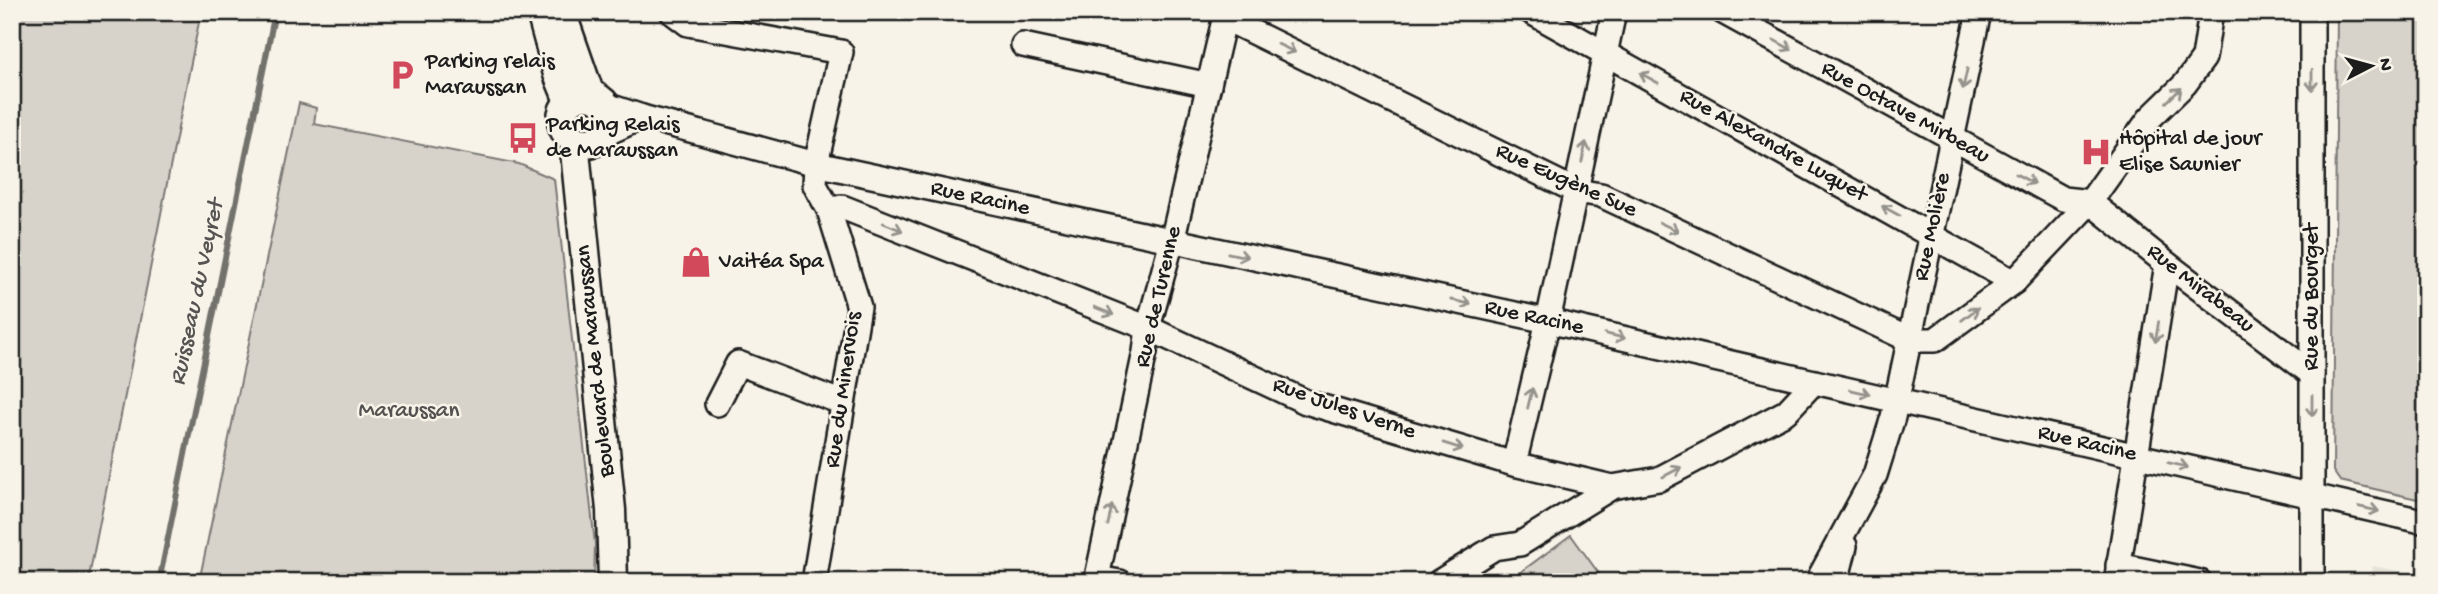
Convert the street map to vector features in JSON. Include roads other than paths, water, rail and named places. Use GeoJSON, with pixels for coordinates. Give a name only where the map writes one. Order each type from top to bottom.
{"type":"FeatureCollection","features":[{"type":"Feature","properties":{"kind":"main road"},"geometry":{"type":"LineString","coordinates":[[541,12],[558,74],[610,119],[591,139],[564,130],[561,123],[564,107],[588,100]]}},
{"type":"Feature","properties":{"kind":"main road"},"geometry":{"type":"LineString","coordinates":[[561,12],[588,100]]}},
{"type":"Feature","properties":{"kind":"main road","name":"Boulevard de Maraussan"},"geometry":{"type":"LineString","coordinates":[[591,139],[613,582]]}},
{"type":"Feature","properties":{"kind":"main road","name":"Boulevard de Maraussan"},"geometry":{"type":"LineString","coordinates":[[591,139],[589,172],[625,509],[628,582]]}},
{"type":"Feature","properties":{"kind":"street"},"geometry":{"type":"LineString","coordinates":[[672,12],[688,24],[841,52],[816,164]]}},
{"type":"Feature","properties":{"kind":"street","name":"Rue Alexandre Luquet"},"geometry":{"type":"LineString","coordinates":[[1531,12],[2014,282]]}},
{"type":"Feature","properties":{"kind":"street"},"geometry":{"type":"LineString","coordinates":[[1514,464],[1548,321],[1614,12]]}},
{"type":"Feature","properties":{"kind":"street","name":"Rue Octave Mirbeau"},"geometry":{"type":"LineString","coordinates":[[1723,12],[2063,199],[2090,202]]}},
{"type":"Feature","properties":{"kind":"street","name":"Rue Molière"},"geometry":{"type":"LineString","coordinates":[[1853,512],[1875,475],[1898,401],[1979,12]]}},
{"type":"Feature","properties":{"kind":"street"},"geometry":{"type":"LineString","coordinates":[[1910,340],[1935,340],[2014,282],[2090,202],[2150,118],[2185,85],[2204,58],[2211,12]]}},
{"type":"Feature","properties":{"kind":"street","name":"Rue du Bourget"},"geometry":{"type":"LineString","coordinates":[[2312,12],[2312,582]]}},
{"type":"Feature","properties":{"kind":"street","name":"Rue de Turenne"},"geometry":{"type":"LineString","coordinates":[[1096,580],[1148,328],[1172,240],[1225,15]]}},
{"type":"Feature","properties":{"kind":"street","name":"Rue Eugène Sue"},"geometry":{"type":"LineString","coordinates":[[1225,15],[1576,191],[1601,195],[1910,340]]}},
{"type":"Feature","properties":{"kind":"street"},"geometry":{"type":"LineString","coordinates":[[1023,45],[1209,85]]}},
{"type":"Feature","properties":{"kind":"street","name":"Rue Racine"},"geometry":{"type":"LineString","coordinates":[[588,100],[816,164],[1548,321],[2426,522]]}},
{"type":"Feature","properties":{"kind":"street"},"geometry":{"type":"LineString","coordinates":[[591,139],[642,117]]}},
{"type":"Feature","properties":{"kind":"street","name":"Rue du Minervois"},"geometry":{"type":"LineString","coordinates":[[814,582],[859,307],[829,210],[815,185],[816,164]]}},
{"type":"Feature","properties":{"kind":"street","name":"Rue Mirabeau"},"geometry":{"type":"LineString","coordinates":[[2090,202],[2312,374]]}},
{"type":"Feature","properties":{"kind":"street","name":"Rue Jules Verne"},"geometry":{"type":"LineString","coordinates":[[829,210],[842,207],[1148,328],[1306,402],[1514,464],[1612,487],[1636,485],[1671,473],[1786,412],[1814,382]]}},
{"type":"Feature","properties":{"kind":"street"},"geometry":{"type":"LineString","coordinates":[[2167,264],[2117,573],[2200,582]]}},
{"type":"Feature","properties":{"kind":"street"},"geometry":{"type":"LineString","coordinates":[[717,404],[737,363],[843,404]]}},
{"type":"Feature","properties":{"kind":"street"},"geometry":{"type":"LineString","coordinates":[[1439,582],[1494,548],[1520,544],[1612,487]]}},
{"type":"Feature","properties":{"kind":"street"},"geometry":{"type":"LineString","coordinates":[[1817,582],[1853,512]]}},
{"type":"Feature","properties":{"kind":"street"},"geometry":{"type":"LineString","coordinates":[[1836,582],[1853,512]]}},
{"type":"Feature","properties":{"kind":"street"},"geometry":{"type":"LineString","coordinates":[[1096,580],[1120,582]]}},
{"type":"Feature","properties":{"kind":"waterway","name":"Ruisseau du Veyret"},"geometry":{"type":"LineString","coordinates":[[159,582],[275,12]]}},
{"type":"Feature","properties":{"kind":"place","name":"Parking relais Maraussan"},"geometry":{"type":"Point","coordinates":[402,75]}},
{"type":"Feature","properties":{"kind":"place","name":"Parking Relais de Maraussan"},"geometry":{"type":"Point","coordinates":[523,138]}},
{"type":"Feature","properties":{"kind":"place","name":"Hôpital de jour Elise Saunier"},"geometry":{"type":"Point","coordinates":[2096,152]}},
{"type":"Feature","properties":{"kind":"place","name":"Vaitéa Spa"},"geometry":{"type":"Point","coordinates":[696,262]}},
{"type":"Feature","properties":{"kind":"park label","name":"Maraussan"},"geometry":{"type":"Point","coordinates":[409,411]}}]}
